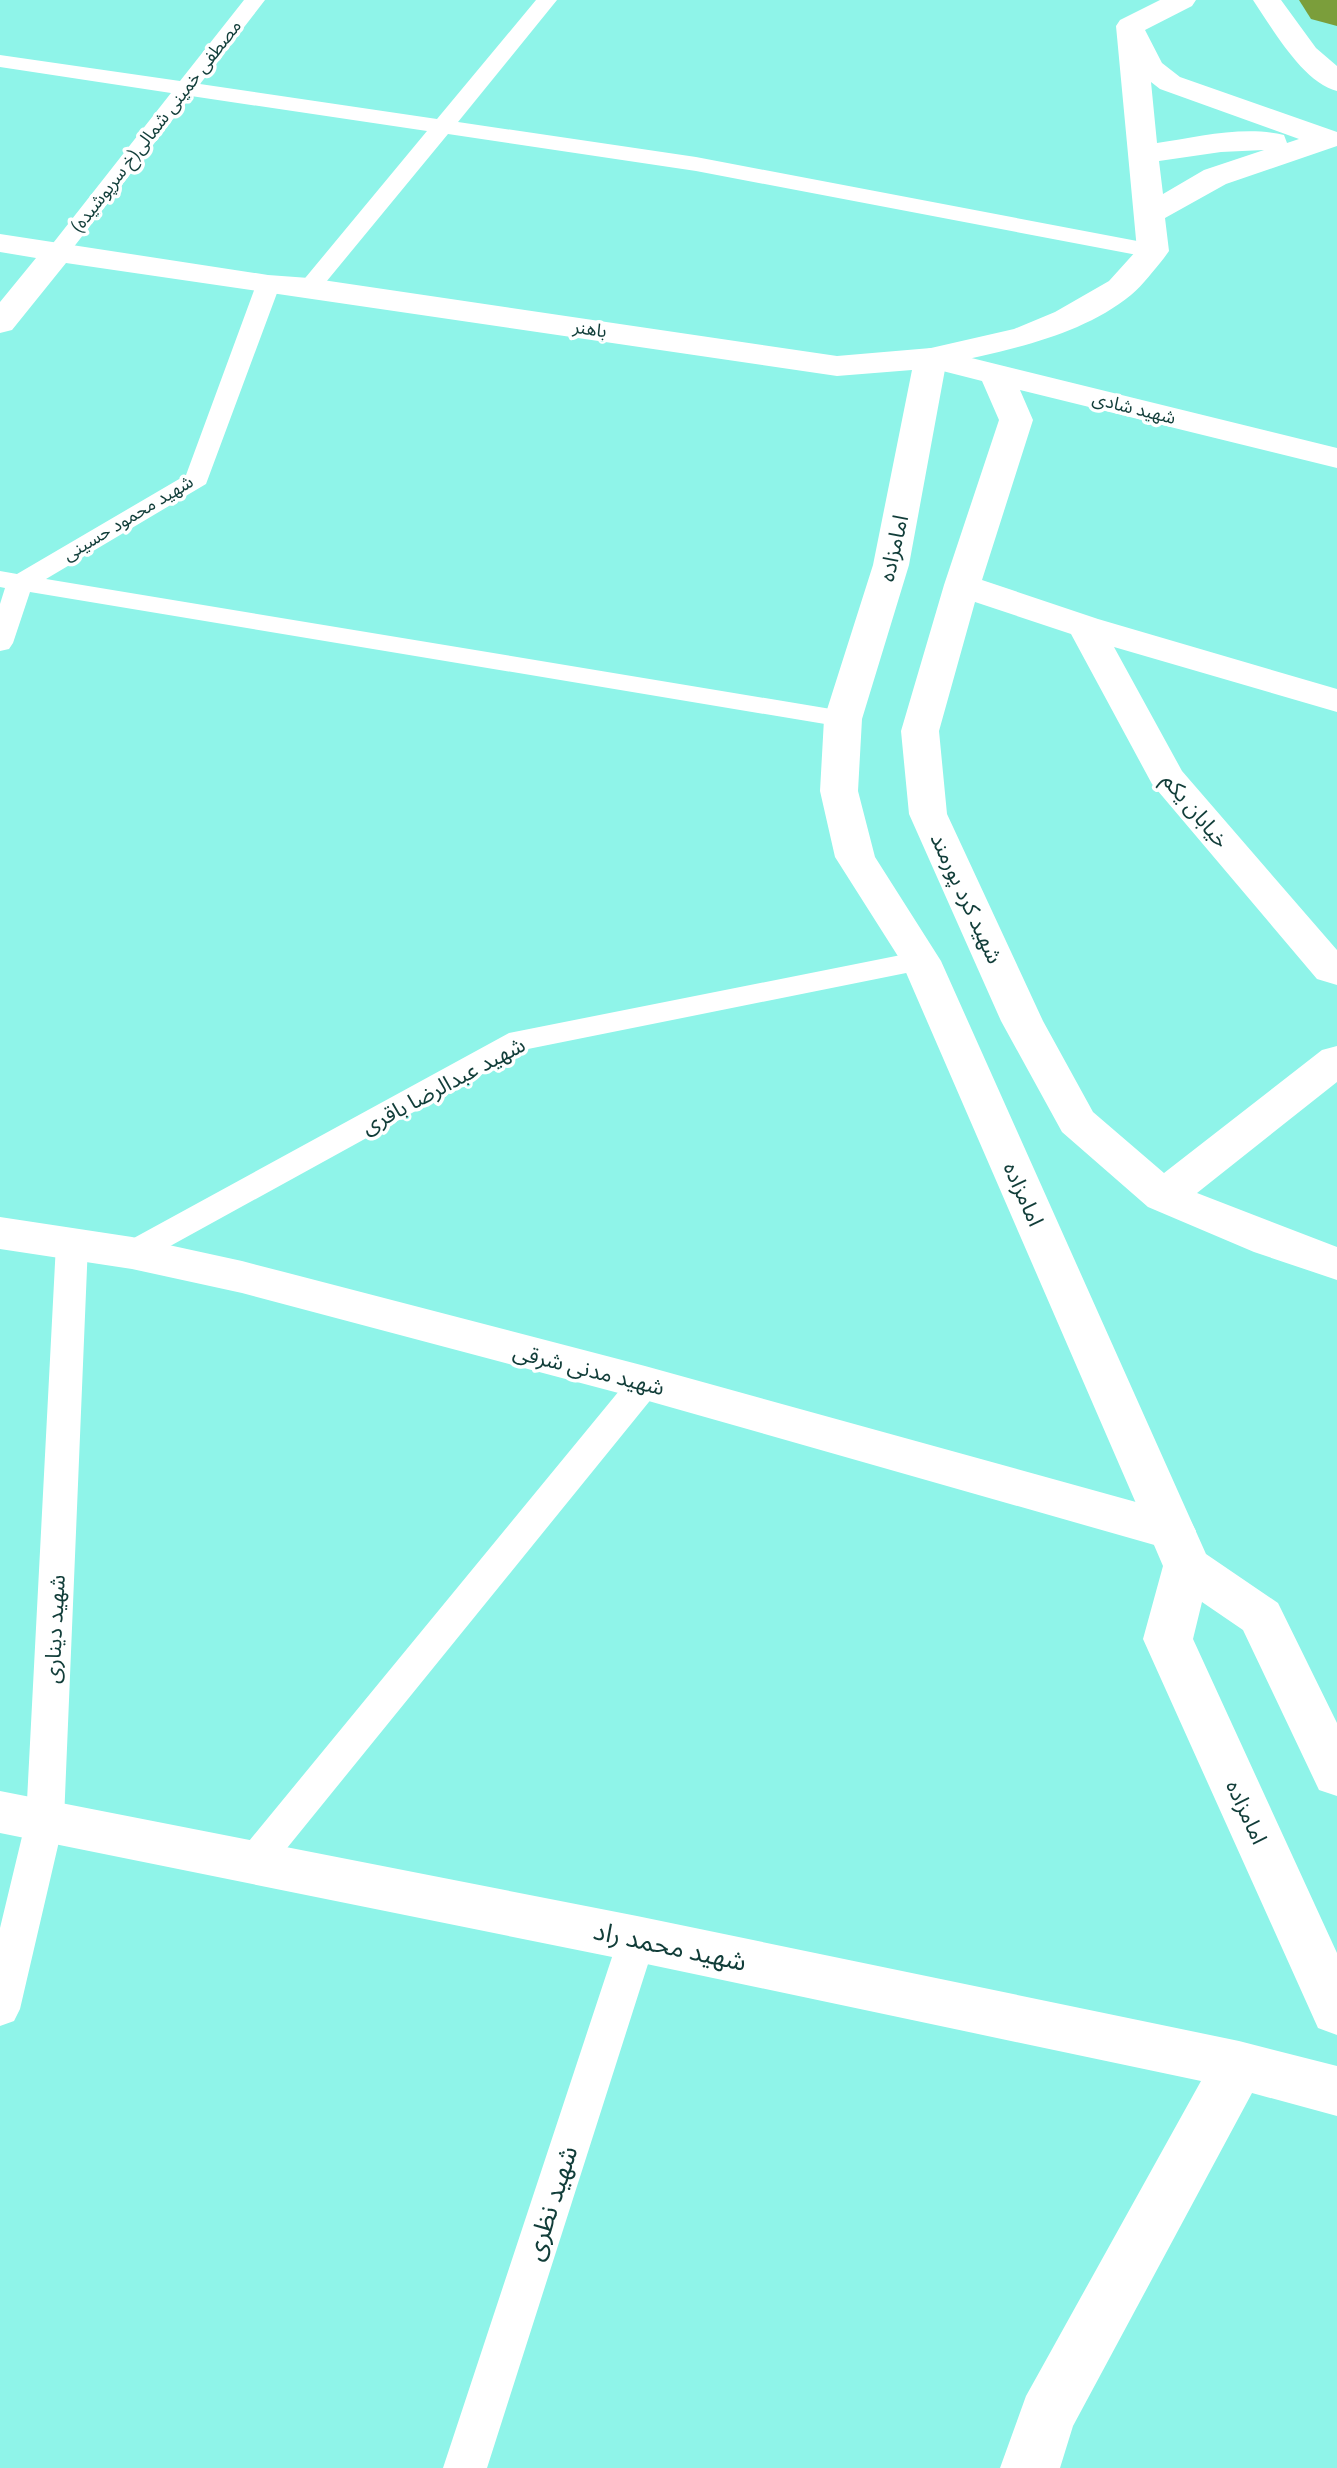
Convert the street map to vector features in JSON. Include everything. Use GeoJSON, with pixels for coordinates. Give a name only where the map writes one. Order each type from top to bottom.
{"type":"FeatureCollection","features":[{"type":"Feature","properties":{"kind":"street"},"geometry":{"type":"LineString","coordinates":[[1125,13],[1182,0]]}},
{"type":"Feature","properties":{"kind":"street"},"geometry":{"type":"LineString","coordinates":[[1267,0],[1306,54],[1337,82]]}},
{"type":"Feature","properties":{"kind":"street"},"geometry":{"type":"LineString","coordinates":[[1125,13],[1153,251]]}},
{"type":"Feature","properties":{"kind":"street"},"geometry":{"type":"LineString","coordinates":[[1125,13],[1150,68],[1170,83],[1332,140]]}},
{"type":"Feature","properties":{"kind":"street"},"geometry":{"type":"LineString","coordinates":[[1138,103],[1182,120],[1220,129],[1332,140]]}},
{"type":"Feature","properties":{"kind":"street"},"geometry":{"type":"LineString","coordinates":[[1143,154],[1221,143],[1332,140]]}},
{"type":"Feature","properties":{"kind":"street"},"geometry":{"type":"LineString","coordinates":[[1149,214],[1215,177],[1332,140]]}},
{"type":"Feature","properties":{"kind":"street","name":"باهنر"},"geometry":{"type":"LineString","coordinates":[[0,243],[268,285],[309,288],[837,366],[931,358],[1025,336],[1066,319],[1120,288],[1153,251]]}},
{"type":"Feature","properties":{"kind":"street"},"geometry":{"type":"LineString","coordinates":[[0,323],[58,252]]}},
{"type":"Feature","properties":{"kind":"street","name":"شهید شادی"},"geometry":{"type":"LineString","coordinates":[[931,358],[1337,458]]}},
{"type":"Feature","properties":{"kind":"street","name":"امامزاده"},"geometry":{"type":"LineString","coordinates":[[931,358],[891,565],[843,719],[839,791],[855,857],[921,961],[1180,1548],[1168,1639],[1316,1922],[1337,2011]]}},
{"type":"Feature","properties":{"kind":"street","name":"شهید کرد پورمند"},"geometry":{"type":"LineString","coordinates":[[996,374],[1016,420],[962,585],[920,731],[928,814],[1022,1021],[1077,1122],[1163,1196],[1270,1241],[1337,1264]]}},
{"type":"Feature","properties":{"kind":"street"},"geometry":{"type":"LineString","coordinates":[[962,585],[1085,627],[1337,701]]}},
{"type":"Feature","properties":{"kind":"street","name":"خیابان یکم"},"geometry":{"type":"LineString","coordinates":[[1085,627],[1166,776],[1331,969],[1337,971]]}},
{"type":"Feature","properties":{"kind":"street"},"geometry":{"type":"LineString","coordinates":[[1163,1196],[1337,1060]]}},
{"type":"Feature","properties":{"kind":"street","name":"شهید مدنی شرقی"},"geometry":{"type":"LineString","coordinates":[[0,1233],[132,1253],[242,1277],[645,1383],[1180,1548]]}},
{"type":"Feature","properties":{"kind":"street"},"geometry":{"type":"LineString","coordinates":[[1180,1548],[1261,1617],[1337,1775]]}},
{"type":"Feature","properties":{"kind":"street","name":"شهید محمد راد"},"geometry":{"type":"LineString","coordinates":[[22,1816],[637,1939],[1239,2065],[1337,2091]]}},
{"type":"Feature","properties":{"kind":"street"},"geometry":{"type":"LineString","coordinates":[[1030,2468],[1047,2416],[1239,2065]]}},
{"type":"Feature","properties":{"kind":"lane","name":"مصطفی خمینی شمالی(خ سرپوشیده)"},"geometry":{"type":"LineString","coordinates":[[58,252],[255,0]]}},
{"type":"Feature","properties":{"kind":"lane"},"geometry":{"type":"LineString","coordinates":[[309,288],[547,0]]}},
{"type":"Feature","properties":{"kind":"lane"},"geometry":{"type":"LineString","coordinates":[[0,61],[696,164],[1153,251]]}},
{"type":"Feature","properties":{"kind":"lane","name":"شهید محمود حسینی"},"geometry":{"type":"LineString","coordinates":[[10,581],[197,479],[268,285]]}},
{"type":"Feature","properties":{"kind":"lane"},"geometry":{"type":"LineString","coordinates":[[0,643],[10,581],[843,719]]}},
{"type":"Feature","properties":{"kind":"lane","name":"شهید عبدالرضا باقری"},"geometry":{"type":"LineString","coordinates":[[132,1253],[520,1040],[921,961]]}},
{"type":"Feature","properties":{"kind":"lane","name":"شهید دیناری"},"geometry":{"type":"LineString","coordinates":[[0,2009],[22,1816],[72,1244]]}},
{"type":"Feature","properties":{"kind":"lane"},"geometry":{"type":"LineString","coordinates":[[253,1863],[645,1383]]}},
{"type":"Feature","properties":{"kind":"lane","name":"شهید نظری"},"geometry":{"type":"LineString","coordinates":[[465,2468],[637,1939]]}},
{"type":"Feature","properties":{"kind":"waterway"},"geometry":{"type":"LineString","coordinates":[[1335,0],[1337,4]]}}]}
